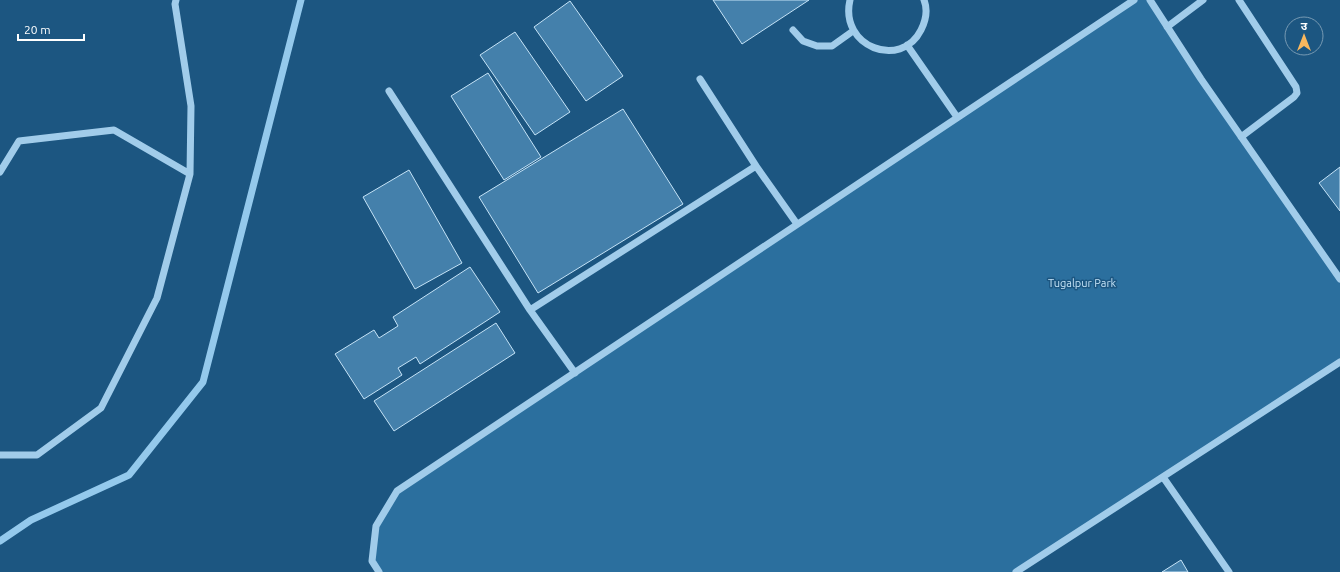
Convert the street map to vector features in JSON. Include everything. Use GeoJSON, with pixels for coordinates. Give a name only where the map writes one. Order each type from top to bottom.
{"type":"FeatureCollection","features":[{"type":"Feature","properties":{"kind":"street"},"geometry":{"type":"LineString","coordinates":[[0,455],[37,455],[100,408],[157,298],[190,174],[191,106],[175,4],[176,0]]}},
{"type":"Feature","properties":{"kind":"street"},"geometry":{"type":"LineString","coordinates":[[850,0],[848,16],[853,31],[863,42],[877,49],[892,50],[907,45],[918,36],[925,22],[926,7],[924,0]]}},
{"type":"Feature","properties":{"kind":"street"},"geometry":{"type":"LineString","coordinates":[[379,572],[372,560],[376,526],[397,491],[1134,0]]}},
{"type":"Feature","properties":{"kind":"street"},"geometry":{"type":"LineString","coordinates":[[1150,0],[1201,80],[1340,280]]}},
{"type":"Feature","properties":{"kind":"street"},"geometry":{"type":"LineString","coordinates":[[1168,28],[1203,0]]}},
{"type":"Feature","properties":{"kind":"street"},"geometry":{"type":"LineString","coordinates":[[1239,0],[1296,87],[1297,93],[1294,97],[1241,137]]}},
{"type":"Feature","properties":{"kind":"street"},"geometry":{"type":"LineString","coordinates":[[792,30],[803,41],[817,46],[832,46],[853,31]]}},
{"type":"Feature","properties":{"kind":"street"},"geometry":{"type":"LineString","coordinates":[[907,45],[958,117]]}},
{"type":"Feature","properties":{"kind":"street"},"geometry":{"type":"LineString","coordinates":[[700,79],[756,166],[797,224]]}},
{"type":"Feature","properties":{"kind":"street"},"geometry":{"type":"LineString","coordinates":[[389,91],[530,310],[575,373]]}},
{"type":"Feature","properties":{"kind":"street"},"geometry":{"type":"LineString","coordinates":[[0,172],[19,141],[114,130],[190,174]]}},
{"type":"Feature","properties":{"kind":"street"},"geometry":{"type":"LineString","coordinates":[[530,310],[756,166]]}},
{"type":"Feature","properties":{"kind":"street"},"geometry":{"type":"LineString","coordinates":[[1016,572],[1340,362]]}},
{"type":"Feature","properties":{"kind":"street"},"geometry":{"type":"LineString","coordinates":[[1163,477],[1229,572]]}},
{"type":"Feature","properties":{"kind":"green space","name":"Tugalpur Park"},"geometry":{"type":"Polygon","coordinates":[[[1134,0],[1150,0],[1340,279],[1340,362],[1016,572],[379,572],[372,561],[376,526],[397,491],[1134,0]]]}},
{"type":"Feature","properties":{"kind":"building"},"geometry":{"type":"Polygon","coordinates":[[[713,0],[809,0],[742,44],[713,0]]]}},
{"type":"Feature","properties":{"kind":"building"},"geometry":{"type":"Polygon","coordinates":[[[570,1],[623,76],[586,101],[534,27],[570,1]]]}},
{"type":"Feature","properties":{"kind":"building"},"geometry":{"type":"Polygon","coordinates":[[[515,32],[570,112],[535,135],[480,55],[515,32]]]}},
{"type":"Feature","properties":{"kind":"building"},"geometry":{"type":"Polygon","coordinates":[[[488,73],[541,157],[504,180],[451,96],[488,73]]]}},
{"type":"Feature","properties":{"kind":"building"},"geometry":{"type":"Polygon","coordinates":[[[623,109],[683,204],[538,293],[479,197],[623,109]]]}},
{"type":"Feature","properties":{"kind":"building"},"geometry":{"type":"Polygon","coordinates":[[[1340,167],[1340,211],[1319,183],[1340,167]]]}},
{"type":"Feature","properties":{"kind":"building"},"geometry":{"type":"Polygon","coordinates":[[[409,170],[462,263],[415,289],[363,197],[409,170]]]}},
{"type":"Feature","properties":{"kind":"building"},"geometry":{"type":"Polygon","coordinates":[[[470,267],[500,312],[420,364],[416,357],[398,368],[402,375],[364,399],[335,354],[374,330],[379,338],[398,326],[393,317],[470,267]]]}},
{"type":"Feature","properties":{"kind":"building"},"geometry":{"type":"Polygon","coordinates":[[[496,323],[515,353],[394,431],[374,401],[496,323]]]}},
{"type":"Feature","properties":{"kind":"building"},"geometry":{"type":"Polygon","coordinates":[[[1181,560],[1188,572],[1162,572],[1181,560]]]}},
{"type":"Feature","properties":{"kind":"waterway"},"geometry":{"type":"LineString","coordinates":[[0,541],[31,520],[129,475],[203,382],[301,0]]}}]}
